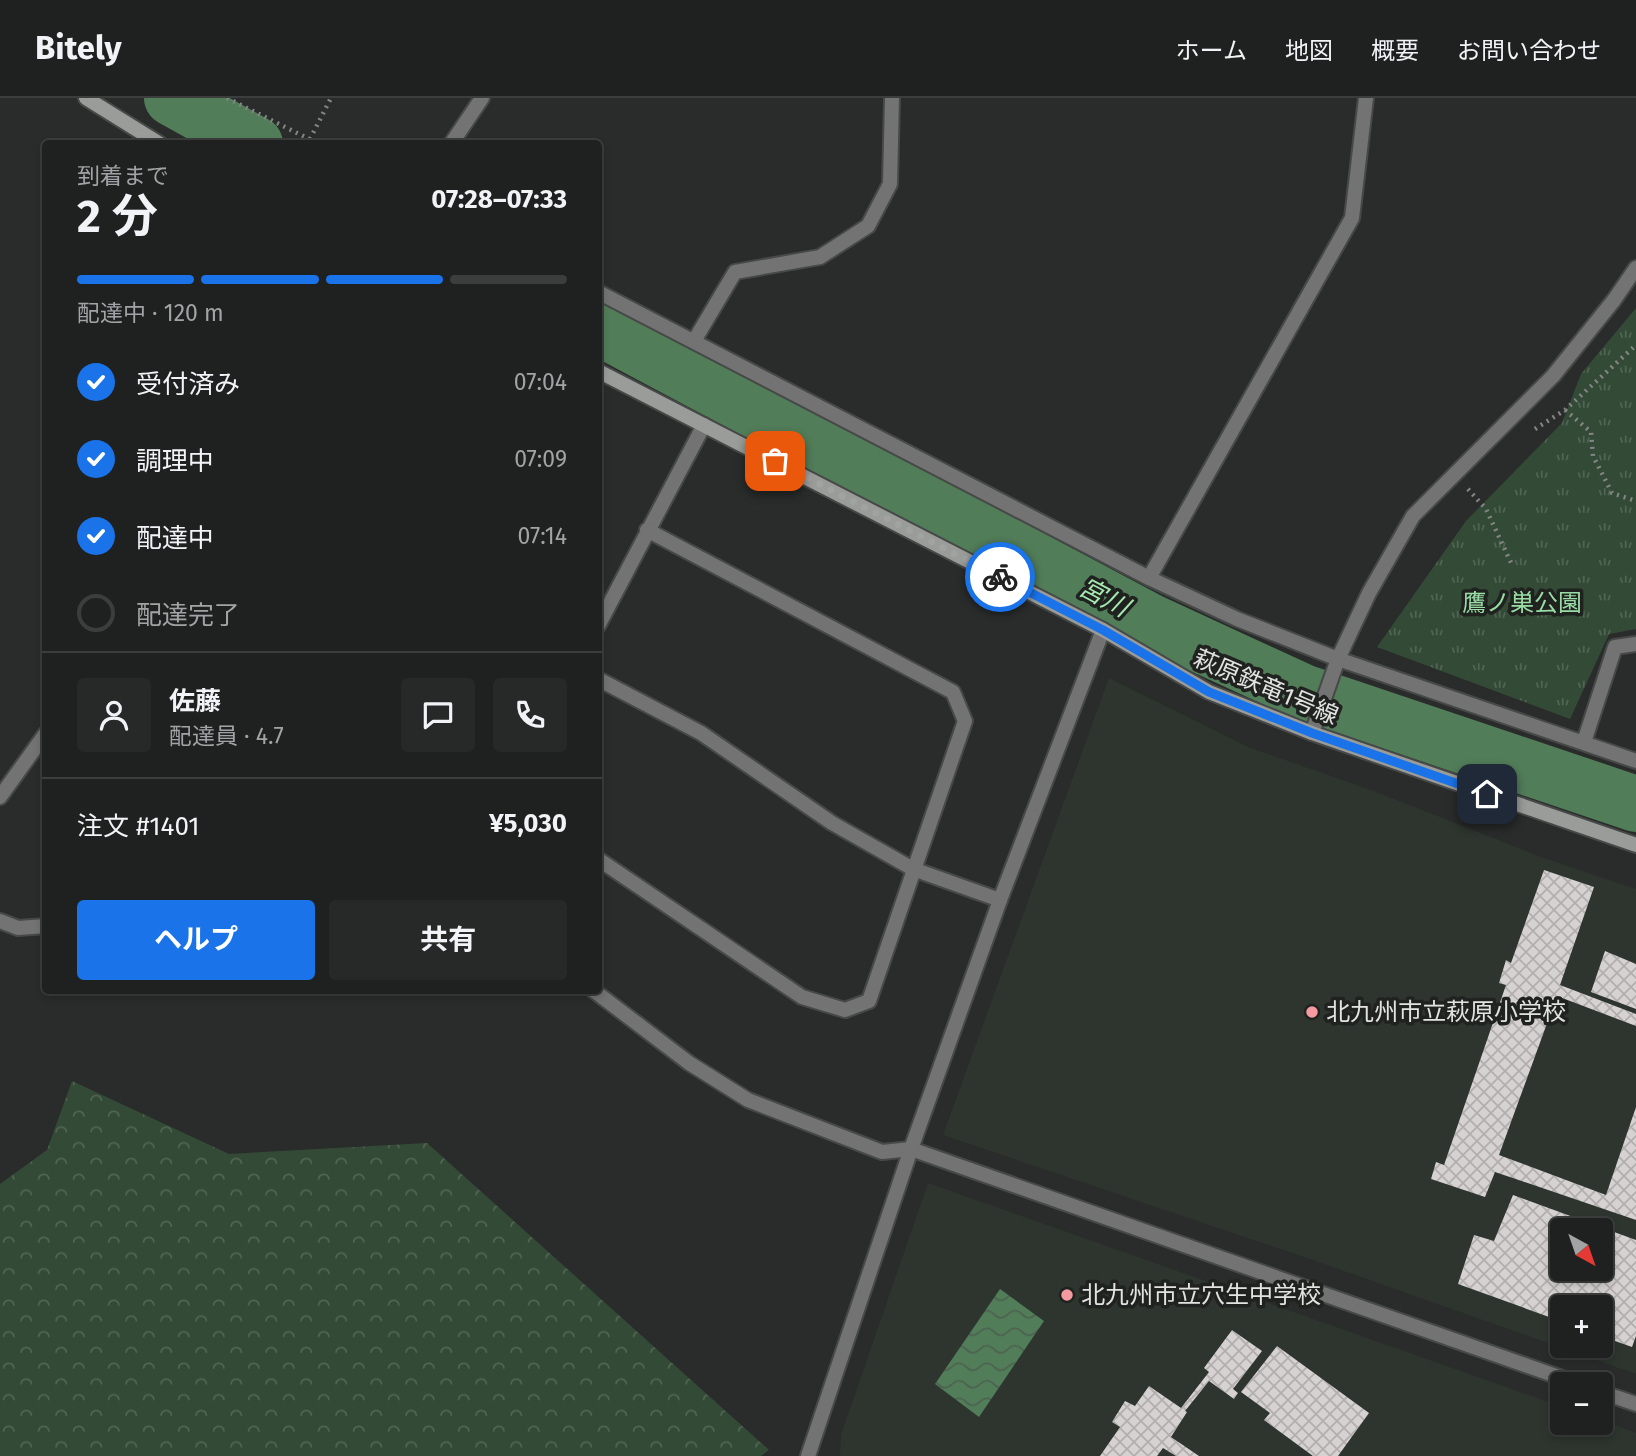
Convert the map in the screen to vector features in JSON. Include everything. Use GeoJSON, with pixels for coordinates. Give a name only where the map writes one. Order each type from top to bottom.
{"type":"FeatureCollection","features":[{"type":"Feature","properties":{"kind":"street"},"geometry":{"type":"LineString","coordinates":[[86,98],[154,140]]}},
{"type":"Feature","properties":{"kind":"street"},"geometry":{"type":"LineString","coordinates":[[454,140],[482,98]]}},
{"type":"Feature","properties":{"kind":"street"},"geometry":{"type":"LineString","coordinates":[[694,341],[735,272],[820,257],[868,226],[890,184],[892,98]]}},
{"type":"Feature","properties":{"kind":"street"},"geometry":{"type":"LineString","coordinates":[[1149,578],[1352,218],[1366,98]]}},
{"type":"Feature","properties":{"kind":"street"},"geometry":{"type":"LineString","coordinates":[[1312,733],[1338,659],[1369,593],[1413,516],[1553,376],[1636,268]]}},
{"type":"Feature","properties":{"kind":"street"},"geometry":{"type":"LineString","coordinates":[[602,294],[1149,578],[1237,619],[1338,659],[1636,761]]}},
{"type":"Feature","properties":{"kind":"street","name":"萩原鉄竜1号線"},"geometry":{"type":"LineString","coordinates":[[602,373],[1103,630],[1209,692],[1312,733],[1636,845]]}},
{"type":"Feature","properties":{"kind":"street"},"geometry":{"type":"LineString","coordinates":[[602,618],[704,425]]}},
{"type":"Feature","properties":{"kind":"street"},"geometry":{"type":"LineString","coordinates":[[602,862],[802,997],[845,1010],[869,1000],[965,721],[953,692],[647,530]]}},
{"type":"Feature","properties":{"kind":"street"},"geometry":{"type":"LineString","coordinates":[[808,1456],[911,1149],[1000,900],[1103,630]]}},
{"type":"Feature","properties":{"kind":"street"},"geometry":{"type":"LineString","coordinates":[[1584,743],[1615,647],[1636,644]]}},
{"type":"Feature","properties":{"kind":"street"},"geometry":{"type":"LineString","coordinates":[[602,682],[701,733],[832,822],[913,869],[1000,900]]}},
{"type":"Feature","properties":{"kind":"street"},"geometry":{"type":"LineString","coordinates":[[0,797],[42,739]]}},
{"type":"Feature","properties":{"kind":"street"},"geometry":{"type":"LineString","coordinates":[[0,921],[18,928],[42,926]]}},
{"type":"Feature","properties":{"kind":"street"},"geometry":{"type":"LineString","coordinates":[[598,994],[689,1063],[748,1100],[882,1152],[911,1149],[1550,1374]]}},
{"type":"Feature","properties":{"kind":"street"},"geometry":{"type":"LineString","coordinates":[[1613,1396],[1636,1404]]}},
{"type":"Feature","properties":{"kind":"path"},"geometry":{"type":"LineString","coordinates":[[227,98],[310,139],[331,98]]}},
{"type":"Feature","properties":{"kind":"path"},"geometry":{"type":"LineString","coordinates":[[1534,430],[1565,410],[1636,345]]}},
{"type":"Feature","properties":{"kind":"path"},"geometry":{"type":"LineString","coordinates":[[1565,410],[1591,432],[1593,456],[1612,493],[1636,501]]}},
{"type":"Feature","properties":{"kind":"path"},"geometry":{"type":"LineString","coordinates":[[1454,474],[1486,509],[1513,566]]}},
{"type":"Feature","properties":{"kind":"shaded area","name":"北九州市立萩原小学校"},"geometry":{"type":"Polygon","coordinates":[[[1109,678],[1248,747],[1374,791],[1541,857],[1636,889],[1636,1374],[1591,1358],[1613,1358],[1613,1295],[1550,1295],[1550,1344],[943,1135],[1109,678]]]}},
{"type":"Feature","properties":{"kind":"shaded area","name":"北九州市立穴生中学校"},"geometry":{"type":"Polygon","coordinates":[[[928,1183],[1550,1402],[1550,1435],[1613,1435],[1613,1424],[1636,1433],[1636,1456],[840,1456],[841,1435],[928,1183]]]}},
{"type":"Feature","properties":{"kind":"green space","name":"鷹ノ巣公園"},"geometry":{"type":"Polygon","coordinates":[[[1636,308],[1636,629],[1609,634],[1570,719],[1377,647],[1466,521],[1562,423],[1581,374],[1636,308]]]}},
{"type":"Feature","properties":{"kind":"green space"},"geometry":{"type":"Polygon","coordinates":[[[72,1081],[229,1154],[427,1143],[769,1450],[761,1456],[0,1456],[0,1184],[47,1150],[72,1081]]]}},
{"type":"Feature","properties":{"kind":"water"},"geometry":{"type":"Polygon","coordinates":[[[1000,1289],[1044,1321],[979,1417],[935,1384],[1000,1289]]]}},
{"type":"Feature","properties":{"kind":"building"},"geometry":{"type":"Polygon","coordinates":[[[1544,870],[1594,887],[1560,985],[1636,1014],[1636,1026],[1557,996],[1499,1155],[1606,1195],[1636,1107],[1636,1220],[1495,1172],[1485,1197],[1431,1179],[1436,1162],[1444,1165],[1506,985],[1499,983],[1506,960],[1511,963],[1544,870]]]}},
{"type":"Feature","properties":{"kind":"building"},"geometry":{"type":"Polygon","coordinates":[[[1605,951],[1636,964],[1636,1009],[1591,992],[1605,951]]]}},
{"type":"Feature","properties":{"kind":"building"},"geometry":{"type":"Polygon","coordinates":[[[1513,1195],[1576,1218],[1550,1218],[1550,1281],[1614,1281],[1614,1232],[1636,1240],[1636,1336],[1632,1347],[1613,1340],[1613,1295],[1550,1295],[1550,1317],[1458,1284],[1474,1235],[1494,1241],[1513,1195]]]}},
{"type":"Feature","properties":{"kind":"building"},"geometry":{"type":"Polygon","coordinates":[[[1232,1330],[1262,1351],[1233,1389],[1238,1393],[1234,1399],[1209,1381],[1185,1411],[1187,1412],[1171,1437],[1199,1456],[1176,1456],[1163,1448],[1157,1456],[1100,1456],[1120,1427],[1112,1422],[1125,1401],[1135,1406],[1149,1386],[1181,1408],[1209,1372],[1204,1368],[1232,1330]]]}},
{"type":"Feature","properties":{"kind":"building"},"geometry":{"type":"Polygon","coordinates":[[[1277,1346],[1369,1413],[1338,1456],[1313,1456],[1264,1420],[1270,1413],[1241,1392],[1277,1346]]]}},
{"type":"Feature","properties":{"kind":"waterway","name":"宮川"},"geometry":{"type":"LineString","coordinates":[[172,98],[248,140]]}},
{"type":"Feature","properties":{"kind":"waterway","name":"宮川"},"geometry":{"type":"LineString","coordinates":[[602,329],[1151,622],[1303,692],[1636,804]]}},
{"type":"Feature","properties":{"kind":"way so far"},"geometry":{"type":"LineString","coordinates":[[775,461],[1000,577]]}},
{"type":"Feature","properties":{"kind":"place","name":"北九州市立萩原小学校"},"geometry":{"type":"Point","coordinates":[1312,1012]}},
{"type":"Feature","properties":{"kind":"place","name":"北九州市立穴生中学校"},"geometry":{"type":"Point","coordinates":[1067,1295]}},
{"type":"Feature","properties":{"kind":"route"},"geometry":{"type":"LineString","coordinates":[[1000,577],[1103,630],[1209,692],[1312,733],[1487,794]]}}]}
